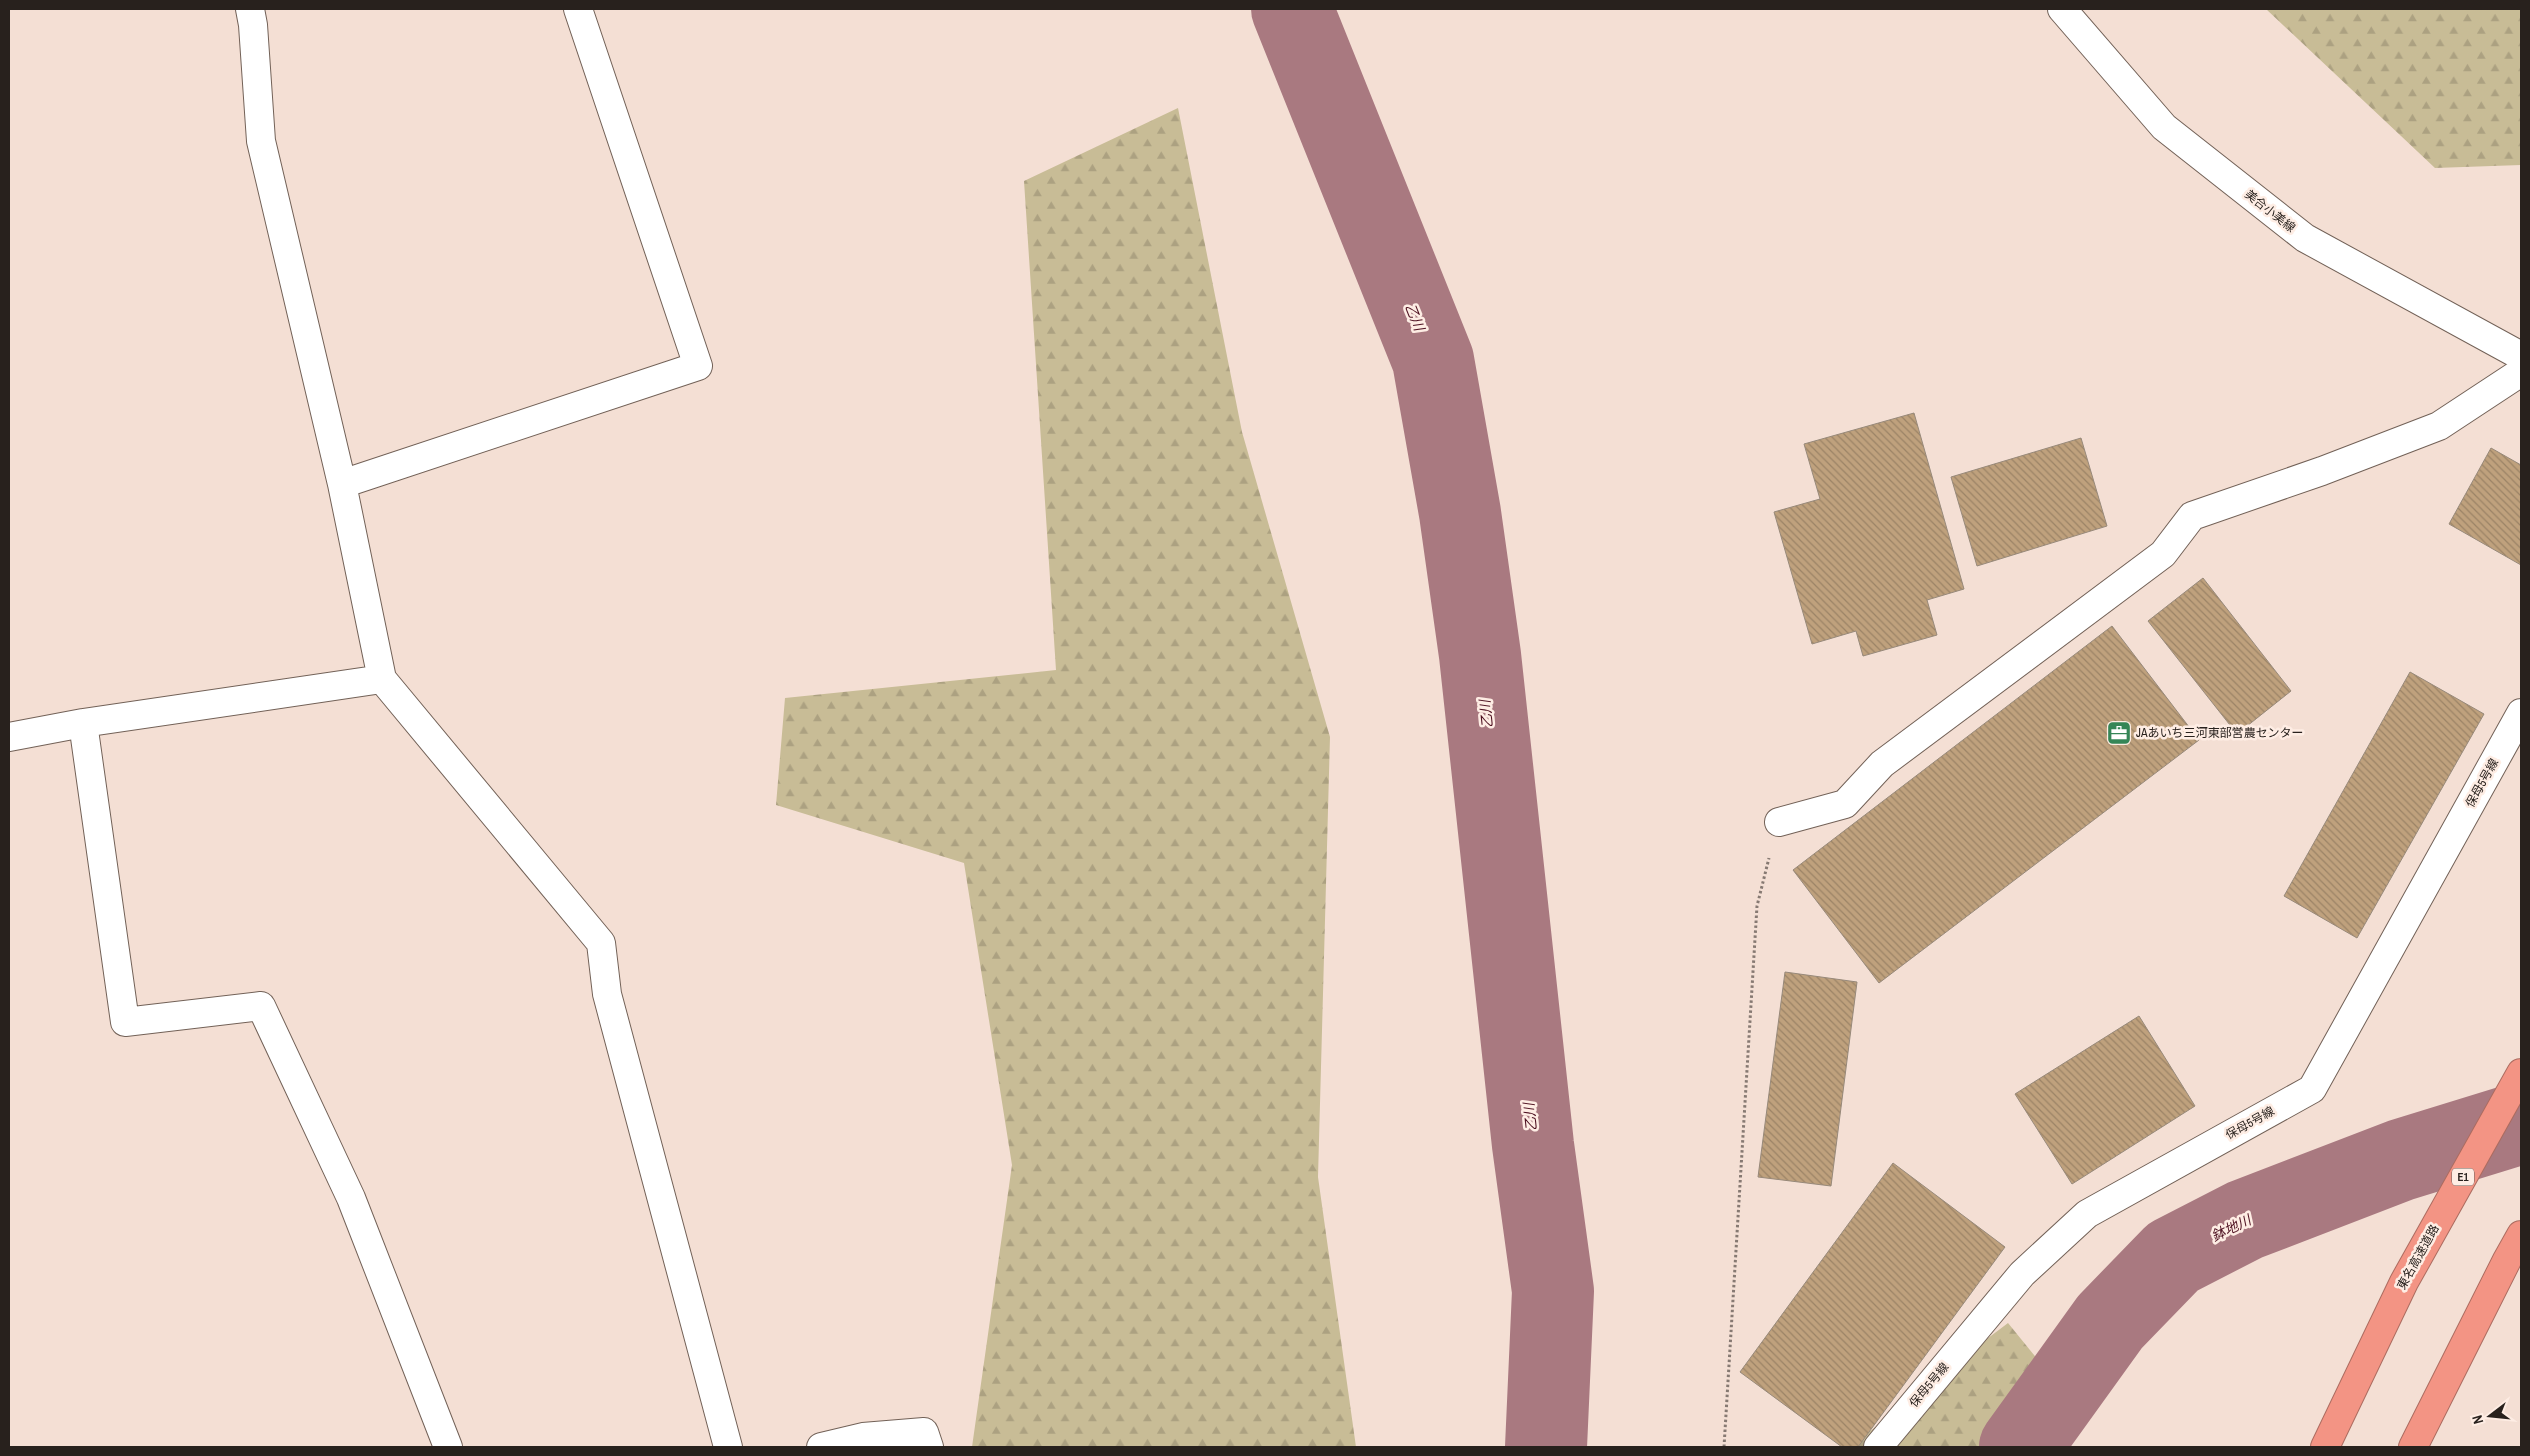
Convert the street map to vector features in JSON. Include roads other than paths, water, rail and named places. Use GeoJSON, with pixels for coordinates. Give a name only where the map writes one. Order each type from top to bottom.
{"type":"FeatureCollection","features":[{"type":"Feature","properties":{"kind":"highway","name":"東名高速道路"},"geometry":{"type":"LineString","coordinates":[[2326,1447],[2404,1282],[2521,1072]]}},
{"type":"Feature","properties":{"kind":"highway"},"geometry":{"type":"LineString","coordinates":[[2413,1447],[2521,1235]]}},
{"type":"Feature","properties":{"kind":"street"},"geometry":{"type":"LineString","coordinates":[[250,9],[253,25],[261,141],[342,484],[382,679],[601,943],[607,994],[728,1447]]}},
{"type":"Feature","properties":{"kind":"street"},"geometry":{"type":"LineString","coordinates":[[342,484],[698,366],[578,9]]}},
{"type":"Feature","properties":{"kind":"street","name":"美合小美線"},"geometry":{"type":"LineString","coordinates":[[2062,9],[2164,127],[2304,238],[2521,356]]}},
{"type":"Feature","properties":{"kind":"street"},"geometry":{"type":"LineString","coordinates":[[1779,822],[1845,804],[1882,764],[2163,554],[2192,516],[2322,471],[2439,426],[2521,372]]}},
{"type":"Feature","properties":{"kind":"street"},"geometry":{"type":"LineString","coordinates":[[9,737],[83,723],[382,679]]}},
{"type":"Feature","properties":{"kind":"street","name":"保母5号線"},"geometry":{"type":"LineString","coordinates":[[1878,1447],[2022,1274],[2087,1214],[2312,1089],[2521,713]]}},
{"type":"Feature","properties":{"kind":"street"},"geometry":{"type":"LineString","coordinates":[[83,723],[125,1022],[261,1006],[351,1198],[448,1447]]}},
{"type":"Feature","properties":{"kind":"street"},"geometry":{"type":"LineString","coordinates":[[822,1447],[863,1437],[924,1432],[928,1447]]}},
{"type":"Feature","properties":{"kind":"waterway","name":"乙川"},"geometry":{"type":"LineString","coordinates":[[1292,9],[1433,360],[1460,513],[1480,655],[1533,1145],[1553,1291],[1546,1447]]}},
{"type":"Feature","properties":{"kind":"waterway","name":"鉢地川"},"geometry":{"type":"LineString","coordinates":[[2020,1447],[2110,1322],[2173,1257],[2245,1220],[2401,1160],[2521,1123]]}},
{"type":"Feature","properties":{"kind":"place","name":"JAあいち三河東部営農センター"},"geometry":{"type":"Point","coordinates":[2119,733]}}]}
